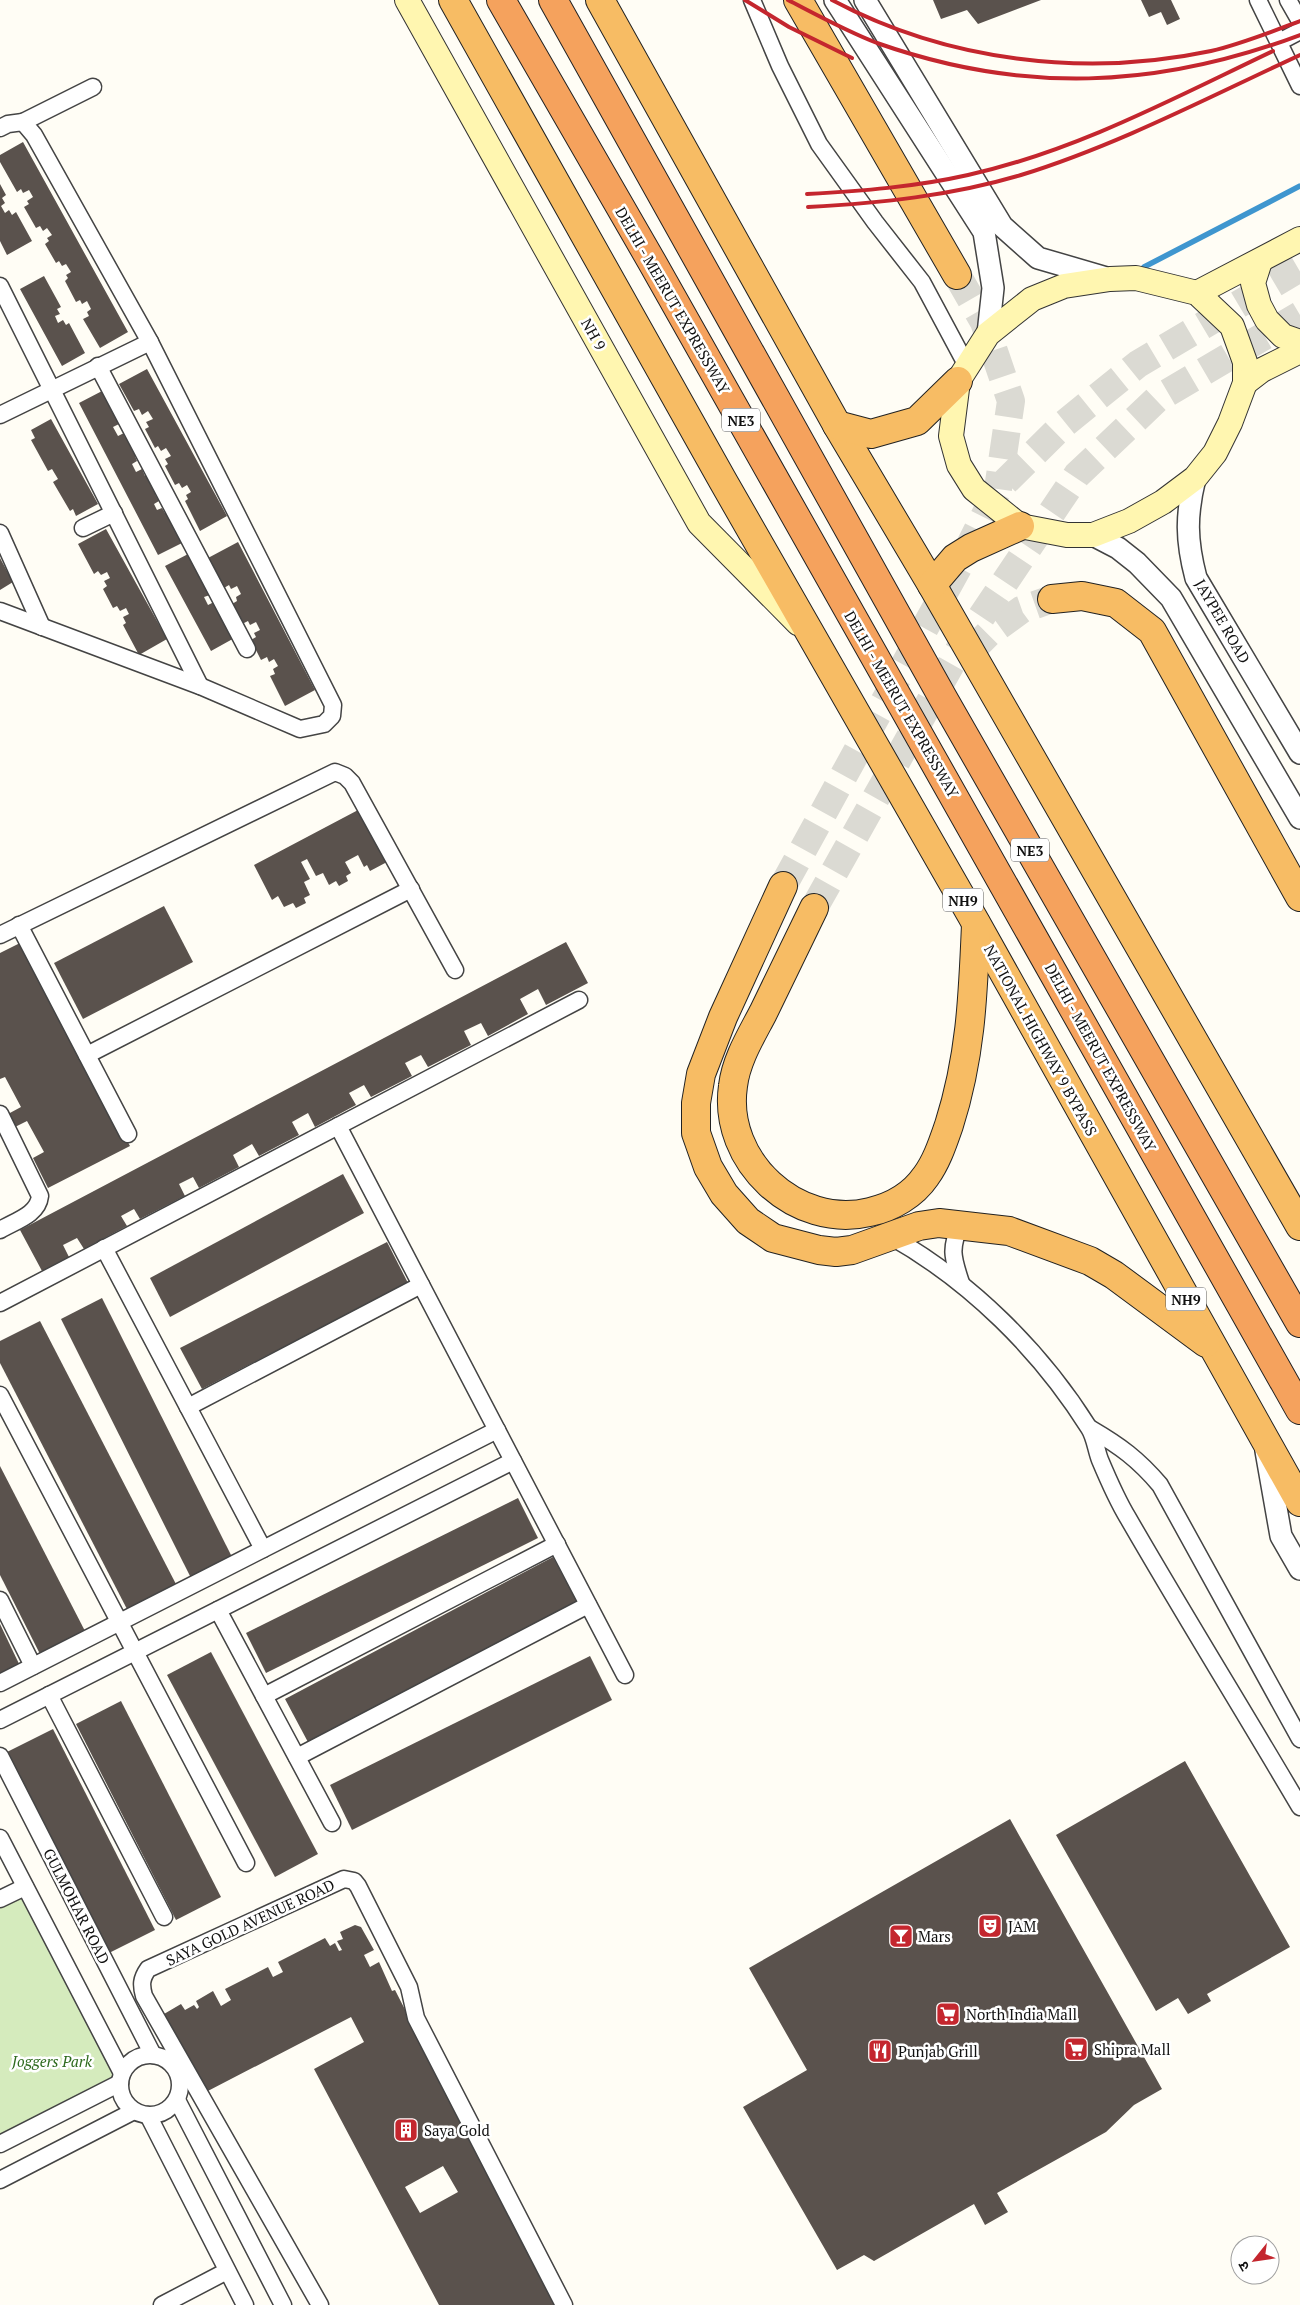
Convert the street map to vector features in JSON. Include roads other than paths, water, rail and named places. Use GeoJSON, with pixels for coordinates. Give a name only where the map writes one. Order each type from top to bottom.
{"type":"FeatureCollection","features":[{"type":"Feature","properties":{"kind":"highway","name":"NH9"},"geometry":{"type":"LineString","coordinates":[[452,0],[816,642]]}},
{"type":"Feature","properties":{"kind":"highway","name":"DELHI - MEERUT EXPRESSWAY"},"geometry":{"type":"LineString","coordinates":[[501,0],[652,262],[1300,1410]]}},
{"type":"Feature","properties":{"kind":"highway","name":"NE3"},"geometry":{"type":"LineString","coordinates":[[553,0],[943,698],[1300,1323]]}},
{"type":"Feature","properties":{"kind":"highway"},"geometry":{"type":"LineString","coordinates":[[600,0],[838,425],[1300,1226]]}},
{"type":"Feature","properties":{"kind":"highway"},"geometry":{"type":"LineString","coordinates":[[798,0],[957,275]]}},
{"type":"Feature","properties":{"kind":"highway"},"geometry":{"type":"LineString","coordinates":[[838,425],[871,434],[917,421],[962,373]]}},
{"type":"Feature","properties":{"kind":"highway"},"geometry":{"type":"LineString","coordinates":[[932,585],[955,558],[971,548],[1020,526]]}},
{"type":"Feature","properties":{"kind":"highway"},"geometry":{"type":"LineString","coordinates":[[1052,599],[1082,596],[1116,603],[1152,631],[1300,897]]}},
{"type":"Feature","properties":{"kind":"highway","name":"NATIONAL HIGHWAY 9 BYPASS"},"geometry":{"type":"LineString","coordinates":[[816,642],[976,923],[1264,1438]]}},
{"type":"Feature","properties":{"kind":"highway"},"geometry":{"type":"LineString","coordinates":[[783,886],[722,1017],[701,1074],[696,1103],[696,1133],[708,1167],[724,1194],[748,1221],[773,1238],[811,1248],[836,1252],[852,1250],[920,1226],[939,1223],[961,1224],[1009,1232],[1090,1261],[1114,1275],[1214,1348]]}},
{"type":"Feature","properties":{"kind":"highway"},"geometry":{"type":"LineString","coordinates":[[814,908],[742,1054],[733,1086],[733,1124],[741,1146],[756,1169],[777,1191],[794,1203],[813,1211],[830,1214],[863,1214],[880,1210],[897,1202],[913,1190],[935,1162],[960,1089],[972,1012],[976,923]]}},
{"type":"Feature","properties":{"kind":"highway","name":"NH9"},"geometry":{"type":"LineString","coordinates":[[1264,1438],[1300,1502]]}},
{"type":"Feature","properties":{"kind":"main road","name":"NH 9"},"geometry":{"type":"LineString","coordinates":[[407,0],[699,523],[816,642]]}},
{"type":"Feature","properties":{"kind":"main road"},"geometry":{"type":"LineString","coordinates":[[1198,293],[1300,239]]}},
{"type":"Feature","properties":{"kind":"main road"},"geometry":{"type":"LineString","coordinates":[[1260,261],[1253,283],[1259,304],[1267,320],[1283,336],[1300,342]]}},
{"type":"Feature","properties":{"kind":"main road"},"geometry":{"type":"LineString","coordinates":[[1136,278],[1198,293],[1232,326],[1245,362],[1245,383],[1230,423],[1215,454],[1195,478],[1154,506],[1129,520],[1093,535],[1067,535],[1020,526],[974,489],[959,465],[951,436],[962,373],[988,334],[1032,299],[1064,286],[1110,279],[1136,278]]}},
{"type":"Feature","properties":{"kind":"main road"},"geometry":{"type":"LineString","coordinates":[[1245,383],[1262,370],[1300,351]]}},
{"type":"Feature","properties":{"kind":"street"},"geometry":{"type":"LineString","coordinates":[[752,0],[780,66],[819,144],[875,222],[922,282],[962,373]]}},
{"type":"Feature","properties":{"kind":"street"},"geometry":{"type":"LineString","coordinates":[[835,0],[984,232],[993,288],[988,334]]}},
{"type":"Feature","properties":{"kind":"street"},"geometry":{"type":"LineString","coordinates":[[865,0],[1002,226],[1038,258],[1110,279]]}},
{"type":"Feature","properties":{"kind":"street"},"geometry":{"type":"LineString","coordinates":[[1288,0],[1300,21]]}},
{"type":"Feature","properties":{"kind":"street"},"geometry":{"type":"LineString","coordinates":[[1260,1],[1300,86]]}},
{"type":"Feature","properties":{"kind":"street"},"geometry":{"type":"LineString","coordinates":[[1279,42],[1300,32]]}},
{"type":"Feature","properties":{"kind":"street"},"geometry":{"type":"LineString","coordinates":[[0,128],[8,124],[23,122],[93,87]]}},
{"type":"Feature","properties":{"kind":"street"},"geometry":{"type":"LineString","coordinates":[[0,612],[200,686],[300,729],[324,724],[332,716],[332,705],[150,342],[34,136],[23,122]]}},
{"type":"Feature","properties":{"kind":"street"},"geometry":{"type":"LineString","coordinates":[[0,286],[200,686]]}},
{"type":"Feature","properties":{"kind":"street"},"geometry":{"type":"LineString","coordinates":[[0,415],[52,388],[150,342]]}},
{"type":"Feature","properties":{"kind":"street"},"geometry":{"type":"LineString","coordinates":[[98,366],[247,649]]}},
{"type":"Feature","properties":{"kind":"street","name":"JAYPEE ROAD"},"geometry":{"type":"LineString","coordinates":[[1195,478],[1189,502],[1187,528],[1189,553],[1196,578],[1300,753]]}},
{"type":"Feature","properties":{"kind":"street"},"geometry":{"type":"LineString","coordinates":[[83,528],[114,513]]}},
{"type":"Feature","properties":{"kind":"street"},"geometry":{"type":"LineString","coordinates":[[0,533],[42,627]]}},
{"type":"Feature","properties":{"kind":"street"},"geometry":{"type":"LineString","coordinates":[[1093,535],[1118,548],[1137,563],[1170,598],[1300,818]]}},
{"type":"Feature","properties":{"kind":"street"},"geometry":{"type":"LineString","coordinates":[[0,935],[334,772],[345,776],[352,783],[455,970]]}},
{"type":"Feature","properties":{"kind":"street"},"geometry":{"type":"LineString","coordinates":[[87,1055],[411,889]]}},
{"type":"Feature","properties":{"kind":"street"},"geometry":{"type":"LineString","coordinates":[[20,925],[128,1134]]}},
{"type":"Feature","properties":{"kind":"street"},"geometry":{"type":"LineString","coordinates":[[0,1303],[579,1000]]}},
{"type":"Feature","properties":{"kind":"street"},"geometry":{"type":"LineString","coordinates":[[0,1114],[40,1196],[39,1206],[34,1212],[0,1230]]}},
{"type":"Feature","properties":{"kind":"street"},"geometry":{"type":"LineString","coordinates":[[338,1126],[625,1675]]}},
{"type":"Feature","properties":{"kind":"street"},"geometry":{"type":"LineString","coordinates":[[961,1224],[952,1247],[952,1257],[961,1283]]}},
{"type":"Feature","properties":{"kind":"street"},"geometry":{"type":"LineString","coordinates":[[890,1236],[925,1256],[961,1283],[992,1311],[1057,1383],[1091,1430],[1100,1459],[1126,1516],[1300,1806]]}},
{"type":"Feature","properties":{"kind":"street"},"geometry":{"type":"LineString","coordinates":[[104,1248],[264,1549]]}},
{"type":"Feature","properties":{"kind":"street"},"geometry":{"type":"LineString","coordinates":[[188,1407],[421,1285]]}},
{"type":"Feature","properties":{"kind":"street"},"geometry":{"type":"LineString","coordinates":[[0,1394],[246,1863]]}},
{"type":"Feature","properties":{"kind":"street"},"geometry":{"type":"LineString","coordinates":[[0,1683],[497,1430]]}},
{"type":"Feature","properties":{"kind":"street"},"geometry":{"type":"LineString","coordinates":[[1091,1430],[1124,1448],[1144,1465],[1160,1485],[1300,1739]]}},
{"type":"Feature","properties":{"kind":"street"},"geometry":{"type":"LineString","coordinates":[[1264,1438],[1281,1536],[1300,1570]]}},
{"type":"Feature","properties":{"kind":"street"},"geometry":{"type":"LineString","coordinates":[[0,1720],[513,1461]]}},
{"type":"Feature","properties":{"kind":"street"},"geometry":{"type":"LineString","coordinates":[[264,1696],[557,1544]]}},
{"type":"Feature","properties":{"kind":"street"},"geometry":{"type":"LineString","coordinates":[[0,1600],[33,1666]]}},
{"type":"Feature","properties":{"kind":"street"},"geometry":{"type":"LineString","coordinates":[[297,1757],[588,1605]]}},
{"type":"Feature","properties":{"kind":"street"},"geometry":{"type":"LineString","coordinates":[[218,1610],[332,1823]]}},
{"type":"Feature","properties":{"kind":"street"},"geometry":{"type":"LineString","coordinates":[[49,1696],[164,1917]]}},
{"type":"Feature","properties":{"kind":"street","name":"GULMOHAR ROAD"},"geometry":{"type":"LineString","coordinates":[[0,1756],[153,2055]]}},
{"type":"Feature","properties":{"kind":"street"},"geometry":{"type":"LineString","coordinates":[[0,1838],[121,2078],[123,2097],[141,2113],[245,2305]]}},
{"type":"Feature","properties":{"kind":"street","name":"SAYA GOLD AVENUE ROAD"},"geometry":{"type":"LineString","coordinates":[[320,2305],[144,1996],[141,1987],[143,1977],[148,1969],[344,1879],[350,1879],[358,1886],[409,1987],[416,2018],[564,2305]]}},
{"type":"Feature","properties":{"kind":"street"},"geometry":{"type":"LineString","coordinates":[[0,1899],[25,1886]]}},
{"type":"Feature","properties":{"kind":"street"},"geometry":{"type":"LineString","coordinates":[[0,2144],[121,2078],[134,2059],[153,2055],[168,2061],[176,2069],[180,2081],[177,2100],[169,2109],[156,2115],[141,2113],[0,2180]]}},
{"type":"Feature","properties":{"kind":"street"},"geometry":{"type":"LineString","coordinates":[[177,2100],[283,2305]]}},
{"type":"Feature","properties":{"kind":"street"},"geometry":{"type":"LineString","coordinates":[[162,2305],[227,2271]]}},
{"type":"Feature","properties":{"kind":"waterway"},"geometry":{"type":"LineString","coordinates":[[1144,267],[1300,186]]}},
{"type":"Feature","properties":{"kind":"tunnel"},"geometry":{"type":"LineString","coordinates":[[783,886],[966,553],[998,489],[1064,424],[1138,364],[1300,268]]}},
{"type":"Feature","properties":{"kind":"tunnel"},"geometry":{"type":"LineString","coordinates":[[957,275],[984,322],[1011,401],[998,489]]}},
{"type":"Feature","properties":{"kind":"tunnel"},"geometry":{"type":"LineString","coordinates":[[814,908],[959,650],[1077,475],[1157,399],[1300,315]]}},
{"type":"Feature","properties":{"kind":"tunnel"},"geometry":{"type":"LineString","coordinates":[[968,654],[988,634],[1021,610],[1052,599]]}},
{"type":"Feature","properties":{"kind":"railway"},"geometry":{"type":"LineString","coordinates":[[745,0],[789,27],[852,58]]}},
{"type":"Feature","properties":{"kind":"railway"},"geometry":{"type":"LineString","coordinates":[[788,0],[877,43],[931,60],[984,71],[1037,77],[1089,78],[1141,75],[1194,66],[1246,53],[1300,35]]}},
{"type":"Feature","properties":{"kind":"railway"},"geometry":{"type":"LineString","coordinates":[[832,0],[876,21],[921,37],[969,50],[1065,63],[1114,63],[1163,59],[1211,51],[1300,21]]}},
{"type":"Feature","properties":{"kind":"railway"},"geometry":{"type":"LineString","coordinates":[[807,194],[868,190],[928,183],[1008,165],[1086,138],[1124,122],[1273,51]]}},
{"type":"Feature","properties":{"kind":"railway"},"geometry":{"type":"LineString","coordinates":[[808,207],[862,203],[942,193],[1021,175],[1093,150],[1128,135],[1300,55]]}},
{"type":"Feature","properties":{"kind":"place","name":"JAM"},"geometry":{"type":"Point","coordinates":[990,1926]}},
{"type":"Feature","properties":{"kind":"place","name":"Mars"},"geometry":{"type":"Point","coordinates":[901,1936]}},
{"type":"Feature","properties":{"kind":"place","name":"North India Mall"},"geometry":{"type":"Point","coordinates":[948,2014]}},
{"type":"Feature","properties":{"kind":"place","name":"Shipra Mall"},"geometry":{"type":"Point","coordinates":[1076,2049]}},
{"type":"Feature","properties":{"kind":"place","name":"Punjab Grill"},"geometry":{"type":"Point","coordinates":[880,2051]}},
{"type":"Feature","properties":{"kind":"place","name":"Saya Gold"},"geometry":{"type":"Point","coordinates":[406,2130]}},
{"type":"Feature","properties":{"kind":"park label","name":"Joggers Park"},"geometry":{"type":"Point","coordinates":[52,2061]}}]}
